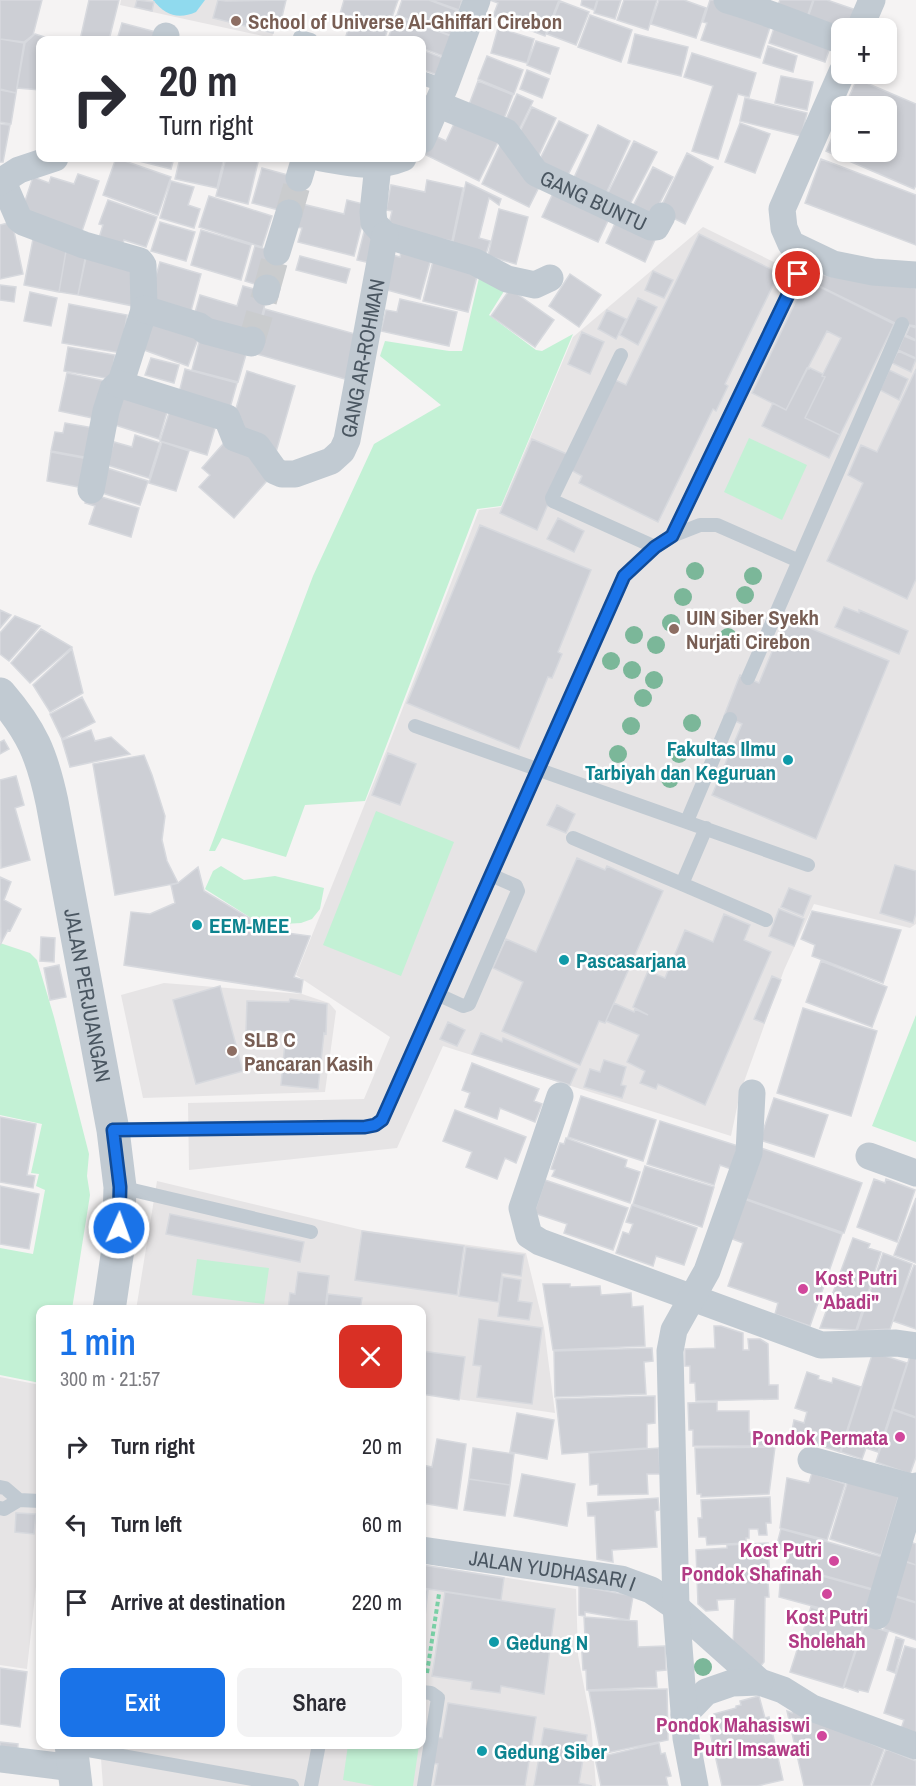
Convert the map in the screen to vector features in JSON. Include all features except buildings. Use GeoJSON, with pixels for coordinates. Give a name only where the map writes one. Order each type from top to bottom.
{"type":"FeatureCollection","features":[{"type":"Feature","properties":{"kind":"street"},"geometry":{"type":"LineString","coordinates":[[426,123],[434,89],[477,0]]}},
{"type":"Feature","properties":{"kind":"street"},"geometry":{"type":"LineString","coordinates":[[727,0],[765,11],[831,37]]}},
{"type":"Feature","properties":{"kind":"street"},"geometry":{"type":"LineString","coordinates":[[864,18],[872,0]]}},
{"type":"Feature","properties":{"kind":"street"},"geometry":{"type":"LineString","coordinates":[[837,84],[782,209],[787,237],[791,244],[833,264],[873,272],[916,276]]}},
{"type":"Feature","properties":{"kind":"street","name":"GANG BUNTU"},"geometry":{"type":"LineString","coordinates":[[434,89],[506,132],[536,173],[651,227],[656,227],[662,216]]}},
{"type":"Feature","properties":{"kind":"street"},"geometry":{"type":"LineString","coordinates":[[43,162],[19,170],[1,181],[19,219],[84,245],[140,261],[143,265],[144,309],[119,384],[113,389],[103,423],[91,490]]}},
{"type":"Feature","properties":{"kind":"street"},"geometry":{"type":"LineString","coordinates":[[343,162],[378,165],[389,162]]}},
{"type":"Feature","properties":{"kind":"street"},"geometry":{"type":"LineString","coordinates":[[378,165],[374,223],[385,235],[475,262],[507,279],[535,285],[550,278]]}},
{"type":"Feature","properties":{"kind":"street"},"geometry":{"type":"LineString","coordinates":[[277,252],[289,213]]}},
{"type":"Feature","properties":{"kind":"street","name":"GANG AR-ROHMAN"},"geometry":{"type":"LineString","coordinates":[[119,384],[227,418],[235,438],[257,446],[275,471],[282,474],[295,474],[332,461],[342,451],[347,440],[385,235]]}},
{"type":"Feature","properties":{"kind":"street"},"geometry":{"type":"LineString","coordinates":[[144,309],[199,326],[206,331],[251,343],[252,340]]}},
{"type":"Feature","properties":{"kind":"street","name":"JALAN PERJUANGAN"},"geometry":{"type":"LineString","coordinates":[[0,694],[31,735],[44,766],[113,1130],[120,1187],[118,1249],[110,1305]]}},
{"type":"Feature","properties":{"kind":"street"},"geometry":{"type":"LineString","coordinates":[[695,1786],[686,1738],[676,1607],[670,1351],[674,1330],[707,1271],[749,1153],[752,1093]]}},
{"type":"Feature","properties":{"kind":"street"},"geometry":{"type":"LineString","coordinates":[[560,1096],[522,1208],[530,1235],[540,1242],[811,1341],[896,1343],[916,1346]]}},
{"type":"Feature","properties":{"kind":"street"},"geometry":{"type":"LineString","coordinates":[[869,1156],[916,1173]]}},
{"type":"Feature","properties":{"kind":"street"},"geometry":{"type":"LineString","coordinates":[[811,1460],[916,1487],[877,1616]]}},
{"type":"Feature","properties":{"kind":"street","name":"JALAN YUDHASARI I"},"geometry":{"type":"LineString","coordinates":[[426,1551],[621,1579],[651,1590],[676,1607],[771,1686],[812,1708],[916,1746]]}},
{"type":"Feature","properties":{"kind":"street"},"geometry":{"type":"LineString","coordinates":[[684,1715],[706,1692],[732,1683],[771,1686]]}},
{"type":"Feature","properties":{"kind":"street"},"geometry":{"type":"LineString","coordinates":[[0,1759],[73,1761]]}},
{"type":"Feature","properties":{"kind":"lane"},"geometry":{"type":"LineString","coordinates":[[672,536],[798,274]]}},
{"type":"Feature","properties":{"kind":"lane"},"geometry":{"type":"LineString","coordinates":[[748,678],[902,324]]}},
{"type":"Feature","properties":{"kind":"lane"},"geometry":{"type":"LineString","coordinates":[[621,355],[552,498],[553,501],[655,547]]}},
{"type":"Feature","properties":{"kind":"lane"},"geometry":{"type":"LineString","coordinates":[[113,1130],[365,1127],[375,1125],[382,1120],[624,576],[655,547],[672,536],[700,525],[717,525],[800,561]]}},
{"type":"Feature","properties":{"kind":"lane"},"geometry":{"type":"LineString","coordinates":[[687,821],[730,719]]}},
{"type":"Feature","properties":{"kind":"lane"},"geometry":{"type":"LineString","coordinates":[[415,726],[808,865]]}},
{"type":"Feature","properties":{"kind":"lane"},"geometry":{"type":"LineString","coordinates":[[682,884],[706,828]]}},
{"type":"Feature","properties":{"kind":"lane"},"geometry":{"type":"LineString","coordinates":[[573,838],[766,920]]}},
{"type":"Feature","properties":{"kind":"lane"},"geometry":{"type":"LineString","coordinates":[[439,995],[463,1006],[469,1004],[496,942],[518,891],[516,886],[491,875]]}},
{"type":"Feature","properties":{"kind":"lane"},"geometry":{"type":"LineString","coordinates":[[120,1187],[311,1232]]}},
{"type":"Feature","properties":{"kind":"lane"},"geometry":{"type":"LineString","coordinates":[[0,1488],[5,1488],[19,1500]]}},
{"type":"Feature","properties":{"kind":"lane"},"geometry":{"type":"LineString","coordinates":[[0,1508],[4,1509],[19,1500],[36,1501]]}},
{"type":"Feature","properties":{"kind":"lane"},"geometry":{"type":"LineString","coordinates":[[424,1786],[438,1698],[426,1692]]}},
{"type":"Feature","properties":{"kind":"lane"},"geometry":{"type":"LineString","coordinates":[[311,1786],[318,1749]]}},
{"type":"Feature","properties":{"kind":"lane"},"geometry":{"type":"LineString","coordinates":[[73,1761],[292,1786]]}},
{"type":"Feature","properties":{"kind":"path"},"geometry":{"type":"LineString","coordinates":[[426,1674],[439,1594]]}},
{"type":"Feature","properties":{"kind":"shaded area","name":"School of Universe Al-Ghiffari Cirebon"},"geometry":{"type":"Polygon","coordinates":[[[121,0],[281,0],[272,36],[263,36],[120,5],[121,0]]]}},
{"type":"Feature","properties":{"kind":"shaded area","name":"UIN Siber Syekh Nurjati Cirebon"},"geometry":{"type":"Polygon","coordinates":[[[703,227],[782,266],[916,287],[916,924],[910,928],[814,904],[784,970],[740,1093],[731,1136],[443,1046],[397,1148],[189,1170],[188,1103],[364,1099],[390,1037],[296,975],[387,749],[479,510],[501,507],[573,337],[703,227]]]}},
{"type":"Feature","properties":{"kind":"shaded area","name":"SLB C Pancaran Kasih"},"geometry":{"type":"Polygon","coordinates":[[[164,983],[302,994],[329,1003],[336,1011],[325,1092],[143,1098],[121,995],[164,983]]]}},
{"type":"Feature","properties":{"kind":"shaded area"},"geometry":{"type":"Polygon","coordinates":[[[157,1181],[362,1230],[526,1253],[544,1327],[555,1413],[426,1395],[426,1305],[137,1305],[157,1181]]]}},
{"type":"Feature","properties":{"kind":"shaded area"},"geometry":{"type":"Polygon","coordinates":[[[0,1377],[36,1384],[36,1587],[27,1669],[0,1665],[0,1377]]]}},
{"type":"Feature","properties":{"kind":"shaded area"},"geometry":{"type":"Polygon","coordinates":[[[426,1565],[576,1589],[578,1655],[591,1723],[596,1786],[103,1786],[100,1749],[426,1749],[426,1565]]]}},
{"type":"Feature","properties":{"kind":"green space"},"geometry":{"type":"Polygon","coordinates":[[[479,278],[506,288],[489,315],[536,350],[542,351],[573,334],[501,506],[477,509],[365,801],[305,805],[286,857],[222,838],[215,851],[209,851],[313,576],[374,444],[441,405],[380,356],[385,341],[462,351],[479,278]]]}},
{"type":"Feature","properties":{"kind":"green space"},"geometry":{"type":"Polygon","coordinates":[[[749,438],[807,465],[782,520],[724,492],[749,438]]]}},
{"type":"Feature","properties":{"kind":"green space"},"geometry":{"type":"Polygon","coordinates":[[[376,811],[454,842],[401,976],[323,945],[376,811]]]}},
{"type":"Feature","properties":{"kind":"green space"},"geometry":{"type":"Polygon","coordinates":[[[221,866],[244,880],[275,876],[324,888],[320,909],[312,919],[301,923],[283,924],[251,918],[205,889],[213,871],[221,866]]]}},
{"type":"Feature","properties":{"kind":"green space"},"geometry":{"type":"Polygon","coordinates":[[[0,943],[30,953],[37,960],[89,1154],[87,1176],[90,1195],[73,1305],[36,1305],[36,1382],[0,1375],[0,1248],[33,1254],[45,1190],[36,1186],[39,1174],[31,1173],[42,1124],[0,1115],[0,943]]]}},
{"type":"Feature","properties":{"kind":"green space"},"geometry":{"type":"Polygon","coordinates":[[[916,1015],[916,1142],[872,1126],[916,1015]]]}},
{"type":"Feature","properties":{"kind":"green space"},"geometry":{"type":"Polygon","coordinates":[[[197,1259],[269,1268],[264,1304],[192,1295],[197,1259]]]}},
{"type":"Feature","properties":{"kind":"green space"},"geometry":{"type":"Polygon","coordinates":[[[347,1749],[418,1749],[413,1786],[375,1786],[343,1780],[347,1749]]]}},
{"type":"Feature","properties":{"kind":"water"},"geometry":{"type":"Polygon","coordinates":[[[153,0],[205,0],[196,12],[178,16],[162,9],[153,0]]]}},
{"type":"Feature","properties":{"kind":"tunnel"},"geometry":{"type":"LineString","coordinates":[[289,213],[299,178]]}},
{"type":"Feature","properties":{"kind":"tunnel"},"geometry":{"type":"LineString","coordinates":[[267,288],[277,252]]}},
{"type":"Feature","properties":{"kind":"tunnel"},"geometry":{"type":"LineString","coordinates":[[252,340],[266,292]]}},
{"type":"Feature","properties":{"kind":"place","name":"School of Universe Al-Ghiffari Cirebon"},"geometry":{"type":"Point","coordinates":[236,21]}},
{"type":"Feature","properties":{"kind":"place","name":"UIN Siber Syekh Nurjati Cirebon"},"geometry":{"type":"Point","coordinates":[674,629]}},
{"type":"Feature","properties":{"kind":"place","name":"Fakultas Ilmu Tarbiyah dan Keguruan"},"geometry":{"type":"Point","coordinates":[788,760]}},
{"type":"Feature","properties":{"kind":"place","name":"EEM-MEE"},"geometry":{"type":"Point","coordinates":[197,925]}},
{"type":"Feature","properties":{"kind":"place","name":"Pascasarjana"},"geometry":{"type":"Point","coordinates":[564,960]}},
{"type":"Feature","properties":{"kind":"place","name":"SLB C Pancaran Kasih"},"geometry":{"type":"Point","coordinates":[232,1051]}},
{"type":"Feature","properties":{"kind":"place","name":"Kost Putri \"Abadi\""},"geometry":{"type":"Point","coordinates":[803,1289]}},
{"type":"Feature","properties":{"kind":"place","name":"Pondok Permata"},"geometry":{"type":"Point","coordinates":[900,1437]}},
{"type":"Feature","properties":{"kind":"place","name":"Kost Putri Pondok Shafinah"},"geometry":{"type":"Point","coordinates":[834,1561]}},
{"type":"Feature","properties":{"kind":"place","name":"Kost Putri Sholehah"},"geometry":{"type":"Point","coordinates":[827,1594]}},
{"type":"Feature","properties":{"kind":"place","name":"Gedung N"},"geometry":{"type":"Point","coordinates":[494,1642]}},
{"type":"Feature","properties":{"kind":"place","name":"Pondok Mahasiswi Putri Imsawati"},"geometry":{"type":"Point","coordinates":[822,1736]}},
{"type":"Feature","properties":{"kind":"place","name":"Gedung Siber"},"geometry":{"type":"Point","coordinates":[482,1751]}},
{"type":"Feature","properties":{"kind":"route"},"geometry":{"type":"LineString","coordinates":[[119,1228],[120,1187],[113,1130],[365,1127],[375,1125],[382,1120],[624,576],[655,547],[672,536],[798,274]]}}]}
